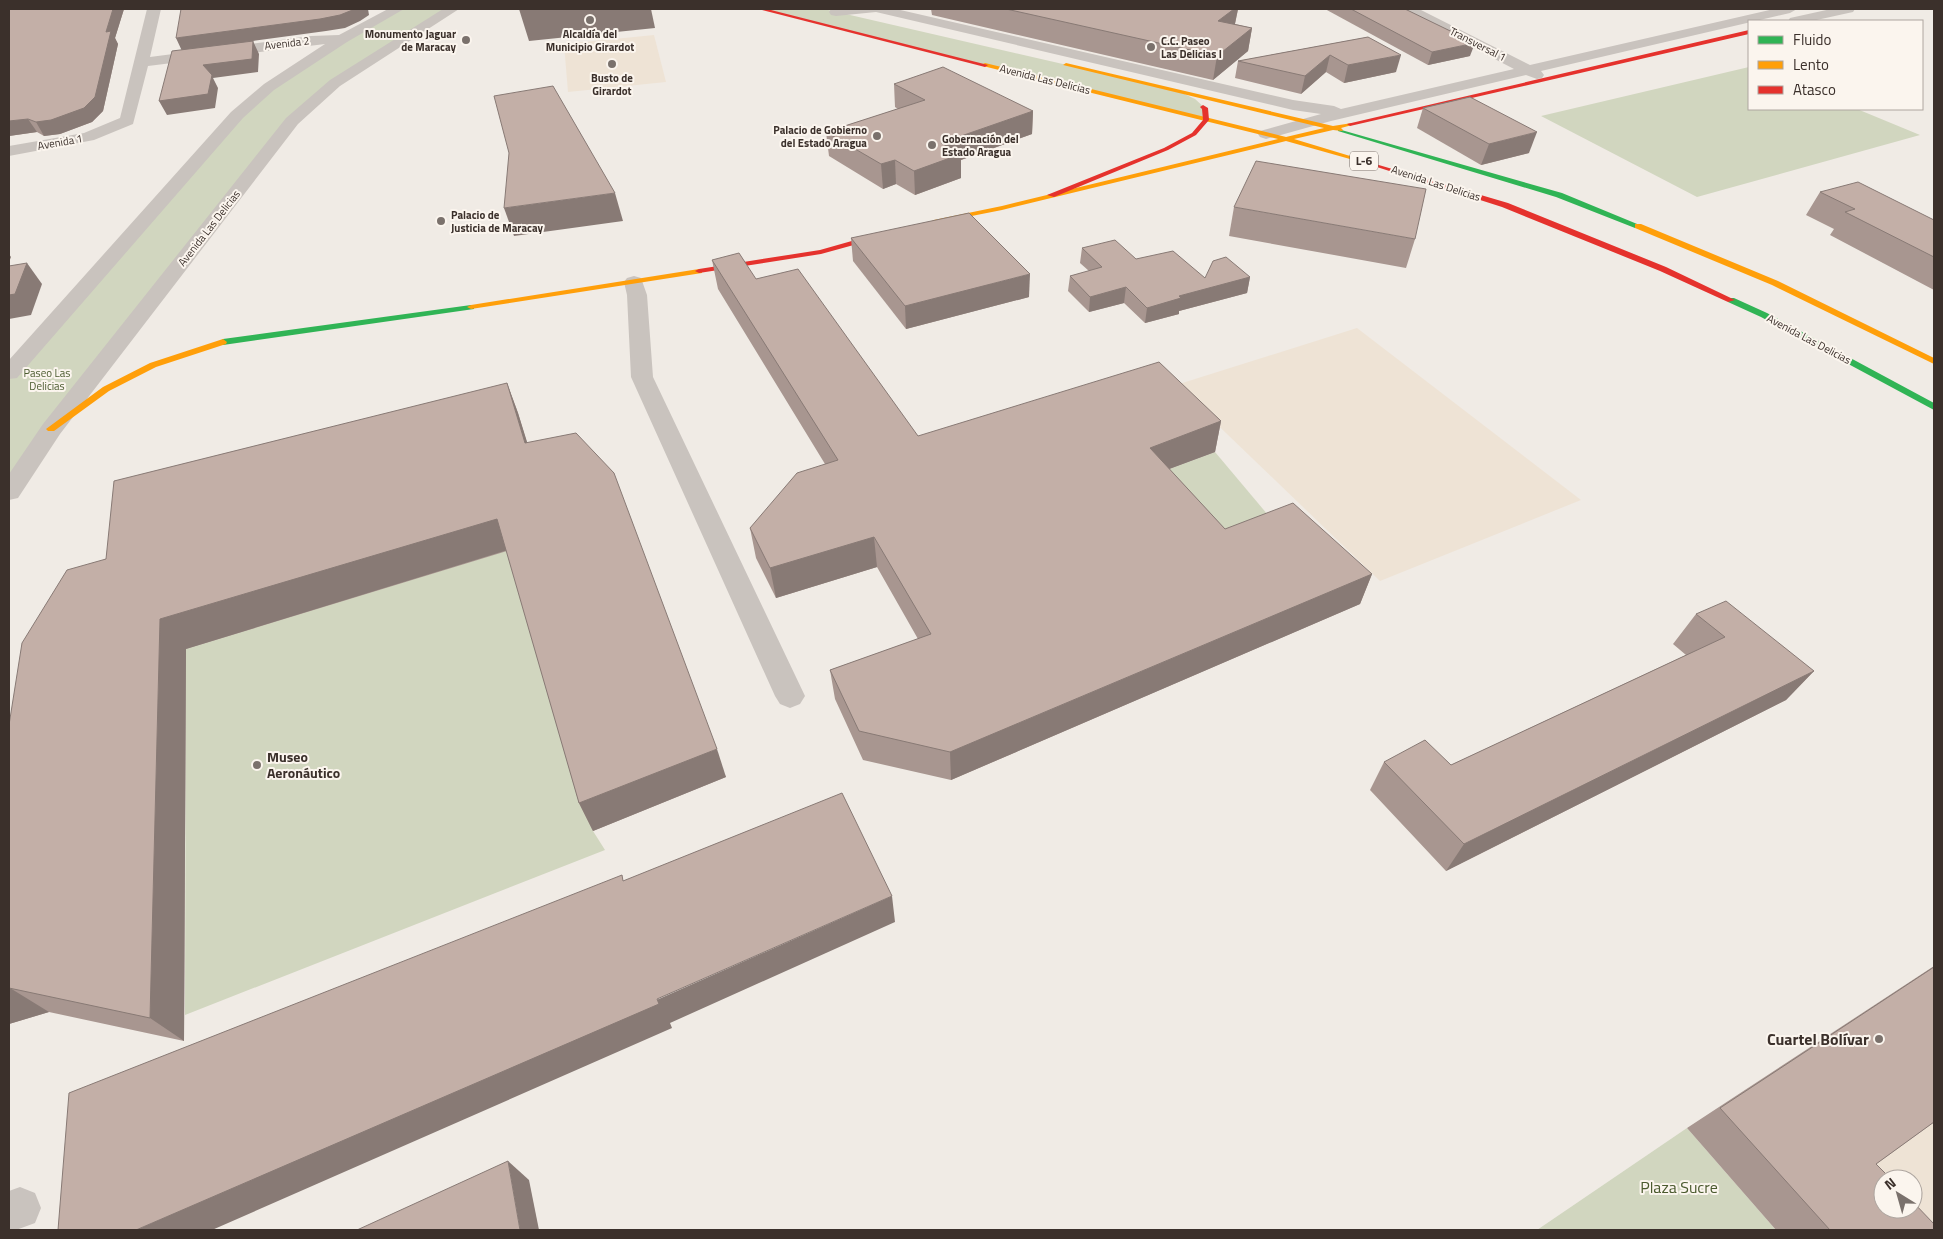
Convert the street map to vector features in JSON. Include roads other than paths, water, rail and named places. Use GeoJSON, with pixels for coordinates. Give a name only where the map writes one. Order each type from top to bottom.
{"type":"FeatureCollection","features":[{"type":"Feature","properties":{"kind":"main road","name":"Avenida Las Delicias"},"geometry":{"type":"LineString","coordinates":[[761,9],[1287,139],[1419,177],[1505,206],[1654,265],[1764,315],[1934,406]]}},
{"type":"Feature","properties":{"kind":"main road"},"geometry":{"type":"LineString","coordinates":[[919,225],[1002,208],[1332,128],[1748,32]]}},
{"type":"Feature","properties":{"kind":"main road","name":"Avenida Las Delicias"},"geometry":{"type":"LineString","coordinates":[[1050,61],[1332,128],[1493,174],[1559,196],[1686,245],[1775,283],[1934,361]]}},
{"type":"Feature","properties":{"kind":"main road","name":"L-6"},"geometry":{"type":"LineString","coordinates":[[1176,90],[1195,100],[1205,108],[1206,120]]}},
{"type":"Feature","properties":{"kind":"main road"},"geometry":{"type":"LineString","coordinates":[[1051,195],[1166,149],[1194,134],[1206,120]]}},
{"type":"Feature","properties":{"kind":"main road"},"geometry":{"type":"LineString","coordinates":[[51,429],[106,388],[153,365],[218,343],[634,282],[821,252],[901,229]]}},
{"type":"Feature","properties":{"kind":"street"},"geometry":{"type":"LineString","coordinates":[[142,62],[154,9]]}},
{"type":"Feature","properties":{"kind":"street"},"geometry":{"type":"LineString","coordinates":[[9,373],[237,115],[269,87],[342,39],[396,9]]}},
{"type":"Feature","properties":{"kind":"street","name":"Avenida Las Delicias"},"geometry":{"type":"LineString","coordinates":[[9,492],[51,429],[292,121],[379,43],[452,9]]}},
{"type":"Feature","properties":{"kind":"street","name":"Transversal 1"},"geometry":{"type":"LineString","coordinates":[[1410,9],[1545,80]]}},
{"type":"Feature","properties":{"kind":"street"},"geometry":{"type":"LineString","coordinates":[[1266,134],[1348,112],[1790,9]]}},
{"type":"Feature","properties":{"kind":"street"},"geometry":{"type":"LineString","coordinates":[[1799,20],[1848,9]]}},
{"type":"Feature","properties":{"kind":"street"},"geometry":{"type":"LineString","coordinates":[[830,10],[876,13],[1316,110],[1348,112]]}},
{"type":"Feature","properties":{"kind":"street","name":"Avenida 2"},"geometry":{"type":"LineString","coordinates":[[142,62],[311,40],[342,39],[379,43]]}},
{"type":"Feature","properties":{"kind":"street","name":"Avenida 1"},"geometry":{"type":"LineString","coordinates":[[9,151],[88,137],[127,121],[142,62]]}},
{"type":"Feature","properties":{"kind":"street"},"geometry":{"type":"LineString","coordinates":[[634,282],[638,294],[642,377],[790,696]]}},
{"type":"Feature","properties":{"kind":"place","name":"Alcaldía del Municipio Girardot"},"geometry":{"type":"Point","coordinates":[590,20]}},
{"type":"Feature","properties":{"kind":"place","name":"Monumento Jaguar de Maracay"},"geometry":{"type":"Point","coordinates":[466,40]}},
{"type":"Feature","properties":{"kind":"place","name":"C.C. Paseo Las Delicias I"},"geometry":{"type":"Point","coordinates":[1151,47]}},
{"type":"Feature","properties":{"kind":"place","name":"Busto de Girardot"},"geometry":{"type":"Point","coordinates":[612,64]}},
{"type":"Feature","properties":{"kind":"place","name":"Palacio de Gobierno del Estado Aragua"},"geometry":{"type":"Point","coordinates":[877,136]}},
{"type":"Feature","properties":{"kind":"place","name":"Gobernación del Estado Aragua"},"geometry":{"type":"Point","coordinates":[932,145]}},
{"type":"Feature","properties":{"kind":"place","name":"Palacio de Justicia de Maracay"},"geometry":{"type":"Point","coordinates":[441,221]}},
{"type":"Feature","properties":{"kind":"place","name":"Museo Aeronáutico"},"geometry":{"type":"Point","coordinates":[257,765]}},
{"type":"Feature","properties":{"kind":"place","name":"Cuartel Bolívar"},"geometry":{"type":"Point","coordinates":[1879,1039]}},
{"type":"Feature","properties":{"kind":"park label","name":"Paseo Las Delicias"},"geometry":{"type":"Point","coordinates":[47,379]}},
{"type":"Feature","properties":{"kind":"park label","name":"Plaza Sucre"},"geometry":{"type":"Point","coordinates":[1679,1187]}}]}
